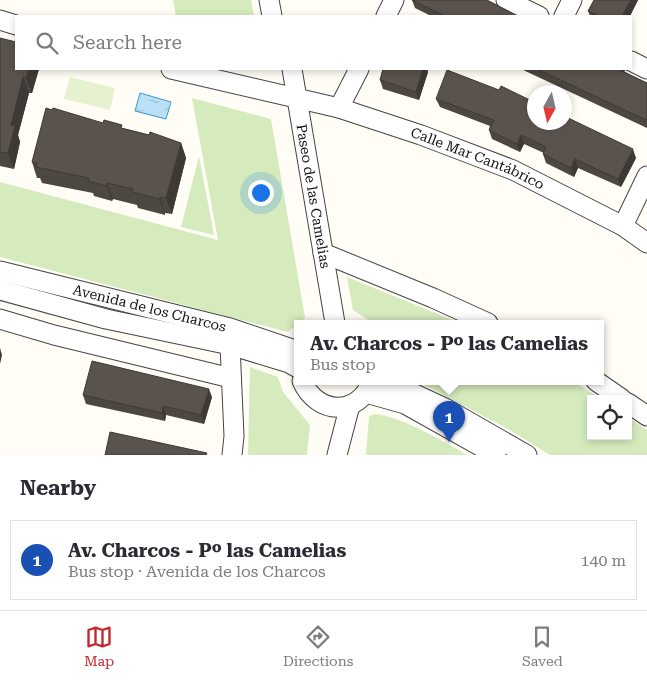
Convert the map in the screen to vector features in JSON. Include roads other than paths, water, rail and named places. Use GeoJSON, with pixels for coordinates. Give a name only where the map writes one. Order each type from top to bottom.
{"type":"FeatureCollection","features":[{"type":"Feature","properties":{"kind":"street"},"geometry":{"type":"LineString","coordinates":[[269,0],[272,15]]}},
{"type":"Feature","properties":{"kind":"street"},"geometry":{"type":"LineString","coordinates":[[280,0],[283,15]]}},
{"type":"Feature","properties":{"kind":"street"},"geometry":{"type":"LineString","coordinates":[[386,15],[394,0]]}},
{"type":"Feature","properties":{"kind":"street"},"geometry":{"type":"LineString","coordinates":[[506,0],[537,15]]}},
{"type":"Feature","properties":{"kind":"street"},"geometry":{"type":"LineString","coordinates":[[564,15],[572,0]]}},
{"type":"Feature","properties":{"kind":"street"},"geometry":{"type":"LineString","coordinates":[[0,20],[15,25]]}},
{"type":"Feature","properties":{"kind":"street"},"geometry":{"type":"LineString","coordinates":[[632,62],[647,69]]}},
{"type":"Feature","properties":{"kind":"street","name":"Calle Mar Cantábrico"},"geometry":{"type":"LineString","coordinates":[[175,70],[339,108],[422,135],[513,170],[623,226],[647,243]]}},
{"type":"Feature","properties":{"kind":"street","name":"Paseo de las Camelias"},"geometry":{"type":"LineString","coordinates":[[281,70],[292,98],[334,320]]}},
{"type":"Feature","properties":{"kind":"street","name":"Paseo de las Camelias"},"geometry":{"type":"LineString","coordinates":[[292,70],[292,98],[324,320]]}},
{"type":"Feature","properties":{"kind":"street"},"geometry":{"type":"LineString","coordinates":[[339,108],[358,70]]}},
{"type":"Feature","properties":{"kind":"street"},"geometry":{"type":"LineString","coordinates":[[623,226],[647,176]]}},
{"type":"Feature","properties":{"kind":"street"},"geometry":{"type":"LineString","coordinates":[[323,253],[481,320]]}},
{"type":"Feature","properties":{"kind":"street","name":"Avenida de los Charcos"},"geometry":{"type":"LineString","coordinates":[[0,271],[230,328],[294,350]]}},
{"type":"Feature","properties":{"kind":"street","name":"Avenida de los Charcos"},"geometry":{"type":"LineString","coordinates":[[0,290],[106,319],[230,344],[294,366]]}},
{"type":"Feature","properties":{"kind":"street"},"geometry":{"type":"LineString","coordinates":[[0,319],[54,335],[232,378]]}},
{"type":"Feature","properties":{"kind":"street"},"geometry":{"type":"LineString","coordinates":[[230,344],[234,436],[232,455]]}},
{"type":"Feature","properties":{"kind":"street"},"geometry":{"type":"LineString","coordinates":[[305,385],[313,398],[326,406],[342,407],[350,405],[369,387],[405,404],[496,455]]}},
{"type":"Feature","properties":{"kind":"street"},"geometry":{"type":"LineString","coordinates":[[396,385],[445,408],[527,455]]}},
{"type":"Feature","properties":{"kind":"street"},"geometry":{"type":"LineString","coordinates":[[602,385],[616,395]]}},
{"type":"Feature","properties":{"kind":"street"},"geometry":{"type":"LineString","coordinates":[[338,450],[350,405]]}},
{"type":"Feature","properties":{"kind":"street"},"geometry":{"type":"LineString","coordinates":[[326,406],[338,450]]}},
{"type":"Feature","properties":{"kind":"street"},"geometry":{"type":"LineString","coordinates":[[632,406],[647,416]]}},
{"type":"Feature","properties":{"kind":"water"},"geometry":{"type":"Polygon","coordinates":[[[140,93],[171,102],[166,119],[135,111],[140,93]]]}},
{"type":"Feature","properties":{"kind":"place","name":"Av. Charcos - Pº las Camelias"},"geometry":{"type":"Point","coordinates":[449,442]}}]}
